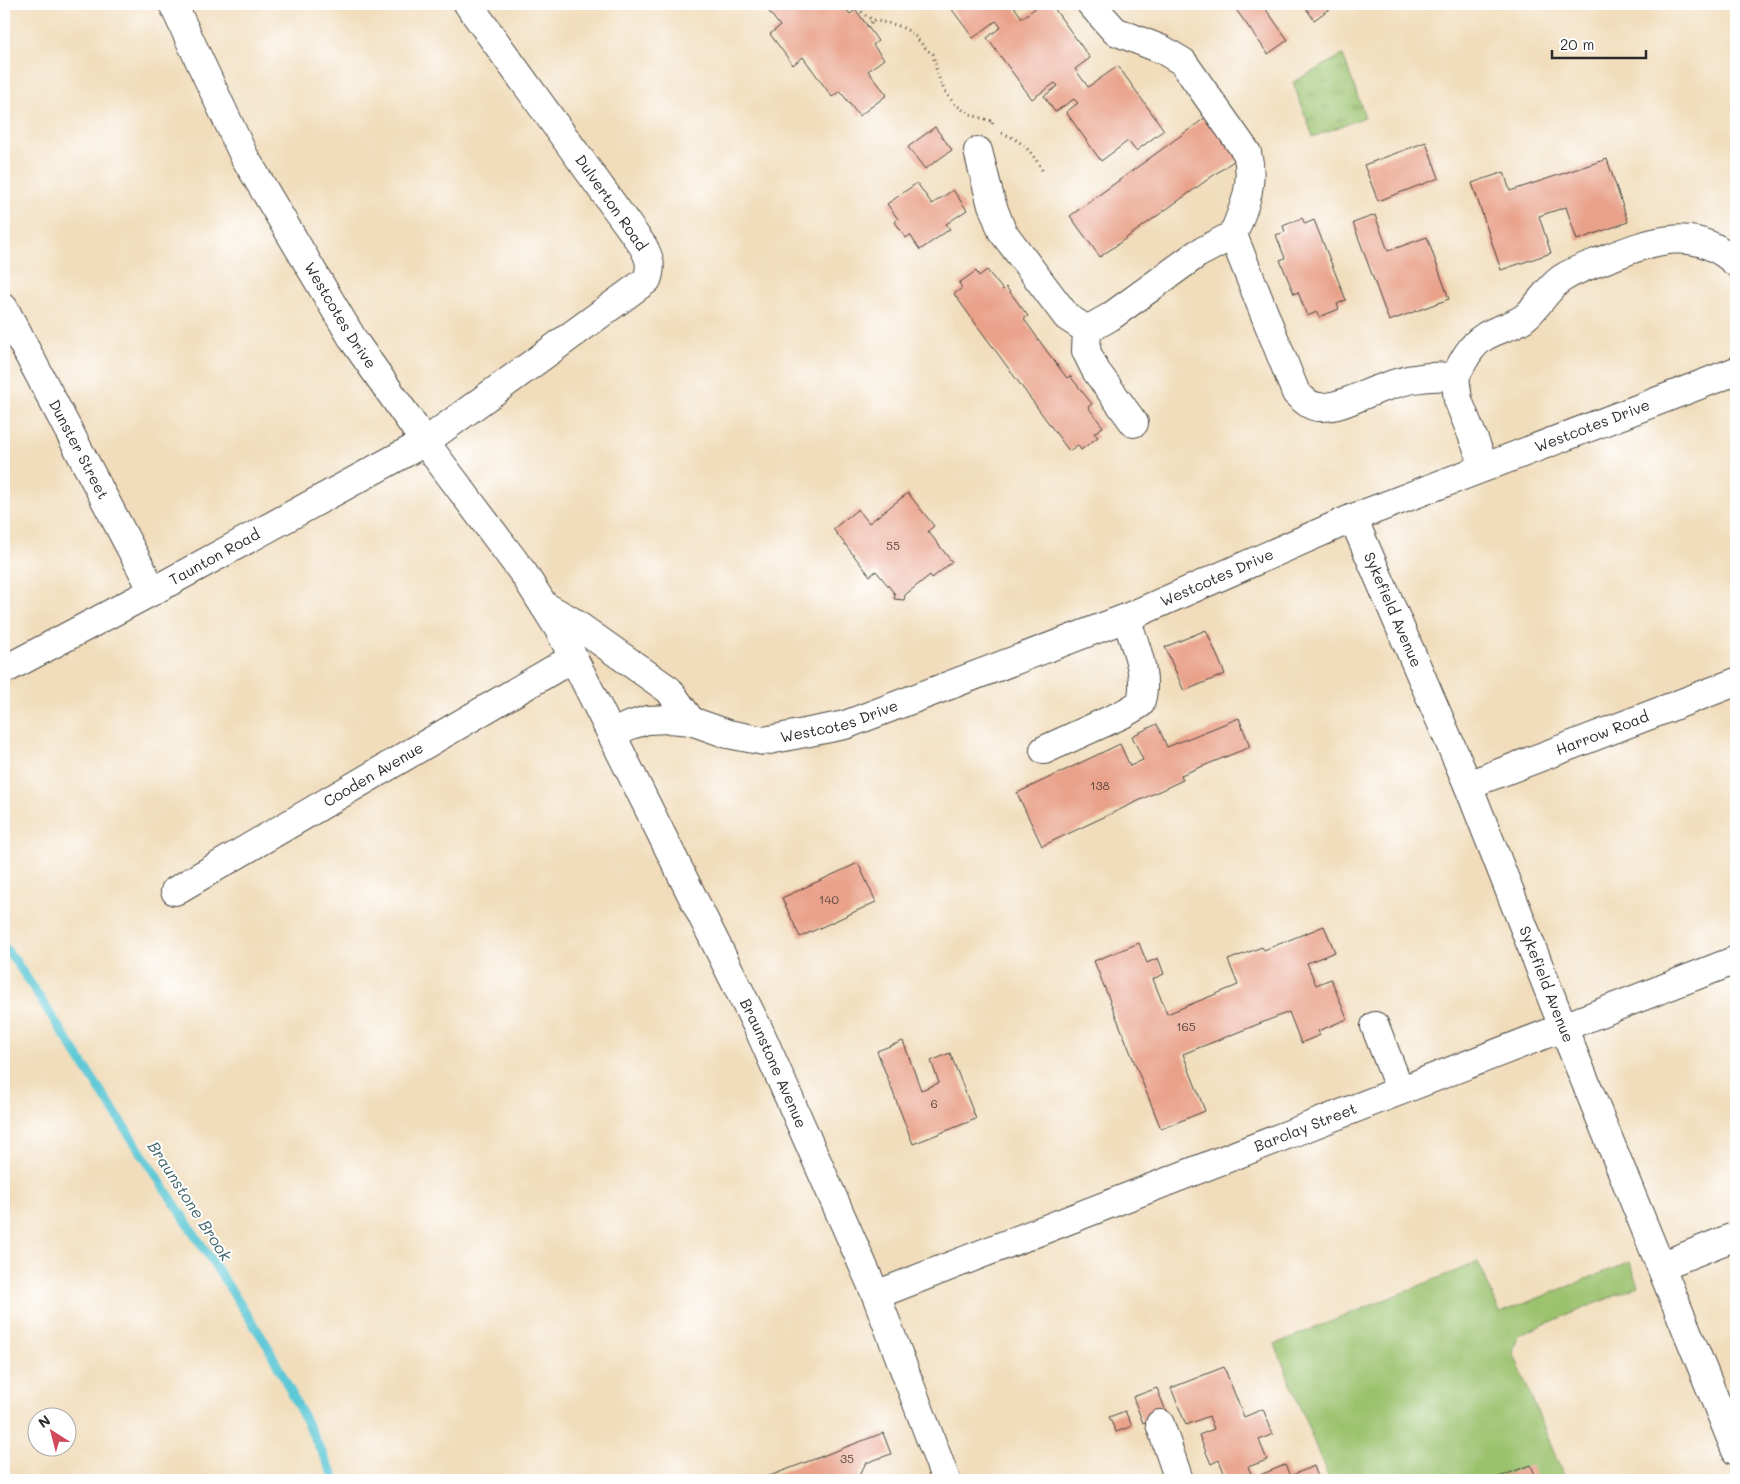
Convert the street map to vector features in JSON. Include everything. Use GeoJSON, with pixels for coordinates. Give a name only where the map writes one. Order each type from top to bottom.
{"type":"FeatureCollection","features":[{"type":"Feature","properties":{"kind":"street","name":"Westcotes Drive"},"geometry":{"type":"LineString","coordinates":[[173,4],[244,156],[354,341],[425,442],[524,574],[544,605],[573,658]]}},
{"type":"Feature","properties":{"kind":"street","name":"Dulverton Road"},"geometry":{"type":"LineString","coordinates":[[425,442],[635,291],[647,280],[651,268],[649,257],[643,246],[468,4]]}},
{"type":"Feature","properties":{"kind":"street"},"geometry":{"type":"LineString","coordinates":[[1087,330],[1110,317],[1197,254],[1233,235],[1247,202],[1251,169],[1247,154],[1183,62],[1163,50],[1115,31],[1091,4]]}},
{"type":"Feature","properties":{"kind":"street"},"geometry":{"type":"LineString","coordinates":[[984,141],[991,202],[1002,231],[1067,317],[1087,330]]}},
{"type":"Feature","properties":{"kind":"street"},"geometry":{"type":"LineString","coordinates":[[1233,235],[1296,393],[1308,404],[1322,408],[1338,405],[1384,387],[1410,380],[1434,376],[1455,377]]}},
{"type":"Feature","properties":{"kind":"street"},"geometry":{"type":"LineString","coordinates":[[1485,467],[1458,400],[1455,377],[1468,353],[1483,338],[1525,317],[1544,295],[1562,279],[1581,269],[1649,242],[1678,239],[1704,242],[1728,255],[1736,263]]}},
{"type":"Feature","properties":{"kind":"street","name":"Dunster Street"},"geometry":{"type":"LineString","coordinates":[[4,308],[153,591]]}},
{"type":"Feature","properties":{"kind":"street"},"geometry":{"type":"LineString","coordinates":[[1087,330],[1086,351],[1096,371],[1134,423]]}},
{"type":"Feature","properties":{"kind":"street","name":"Westcotes Drive"},"geometry":{"type":"LineString","coordinates":[[612,735],[628,726],[647,720],[690,721],[728,734],[764,741],[845,725],[1126,618],[1353,518],[1736,371]]}},
{"type":"Feature","properties":{"kind":"street","name":"Taunton Road"},"geometry":{"type":"LineString","coordinates":[[4,670],[425,442]]}},
{"type":"Feature","properties":{"kind":"street","name":"Sykefield Avenue"},"geometry":{"type":"LineString","coordinates":[[1353,518],[1468,785],[1563,1027],[1736,1451]]}},
{"type":"Feature","properties":{"kind":"street","name":"Westcotes Drive"},"geometry":{"type":"LineString","coordinates":[[544,605],[570,620],[669,690],[690,721]]}},
{"type":"Feature","properties":{"kind":"street"},"geometry":{"type":"LineString","coordinates":[[1044,750],[1123,714],[1140,704],[1144,687],[1126,618]]}},
{"type":"Feature","properties":{"kind":"street","name":"Braunstone Avenue"},"geometry":{"type":"LineString","coordinates":[[573,658],[759,1030],[876,1295],[946,1480]]}},
{"type":"Feature","properties":{"kind":"street","name":"Cooden Avenue"},"geometry":{"type":"LineString","coordinates":[[175,891],[573,658]]}},
{"type":"Feature","properties":{"kind":"street","name":"Harrow Road"},"geometry":{"type":"LineString","coordinates":[[1468,785],[1736,682]]}},
{"type":"Feature","properties":{"kind":"street","name":"Barclay Street"},"geometry":{"type":"LineString","coordinates":[[876,1295],[1736,960]]}},
{"type":"Feature","properties":{"kind":"street"},"geometry":{"type":"LineString","coordinates":[[1374,1026],[1400,1090]]}},
{"type":"Feature","properties":{"kind":"street"},"geometry":{"type":"LineString","coordinates":[[1661,1266],[1736,1236]]}},
{"type":"Feature","properties":{"kind":"street"},"geometry":{"type":"LineString","coordinates":[[1160,1424],[1179,1480]]}},
{"type":"Feature","properties":{"kind":"path"},"geometry":{"type":"LineString","coordinates":[[856,4],[870,20],[901,28],[917,39],[924,49],[933,54],[938,77],[946,95],[956,106],[967,113],[993,121],[984,141]]}},
{"type":"Feature","properties":{"kind":"path"},"geometry":{"type":"LineString","coordinates":[[867,26],[873,21]]}},
{"type":"Feature","properties":{"kind":"path"},"geometry":{"type":"LineString","coordinates":[[984,141],[1011,136],[1032,152],[1044,172]]}},
{"type":"Feature","properties":{"kind":"green space"},"geometry":{"type":"Polygon","coordinates":[[[1343,55],[1365,117],[1313,137],[1293,82],[1343,55]]]}},
{"type":"Feature","properties":{"kind":"green space"},"geometry":{"type":"Polygon","coordinates":[[[1478,1262],[1500,1313],[1630,1262],[1639,1286],[1518,1335],[1513,1352],[1565,1480],[1329,1480],[1275,1344],[1478,1262]]]}},
{"type":"Feature","properties":{"kind":"building"},"geometry":{"type":"Polygon","coordinates":[[[763,4],[842,4],[850,14],[856,10],[878,41],[873,45],[884,59],[868,71],[887,95],[859,116],[840,91],[832,97],[803,57],[793,65],[770,34],[780,26],[763,4]]]}},
{"type":"Feature","properties":{"kind":"building"},"geometry":{"type":"Polygon","coordinates":[[[948,4],[1012,4],[1022,18],[1041,4],[1051,4],[1090,58],[1075,69],[1088,87],[1118,66],[1164,130],[1136,151],[1128,141],[1101,161],[1066,112],[1078,103],[1074,99],[1055,112],[1044,96],[1058,86],[1055,83],[1032,99],[987,38],[1001,27],[996,21],[973,38],[948,4]]]}},
{"type":"Feature","properties":{"kind":"building"},"geometry":{"type":"Polygon","coordinates":[[[1232,4],[1262,4],[1288,40],[1268,54],[1232,4]]]}},
{"type":"Feature","properties":{"kind":"building"},"geometry":{"type":"Polygon","coordinates":[[[1303,4],[1334,4],[1335,5],[1314,20],[1303,4]]]}},
{"type":"Feature","properties":{"kind":"building"},"geometry":{"type":"Polygon","coordinates":[[[1209,115],[1239,157],[1100,257],[1070,216],[1209,115]]]}},
{"type":"Feature","properties":{"kind":"building"},"geometry":{"type":"Polygon","coordinates":[[[935,127],[952,150],[925,169],[908,147],[935,127]]]}},
{"type":"Feature","properties":{"kind":"building"},"geometry":{"type":"Polygon","coordinates":[[[1426,142],[1439,178],[1378,201],[1364,165],[1426,142]]]}},
{"type":"Feature","properties":{"kind":"building"},"geometry":{"type":"Polygon","coordinates":[[[1607,159],[1628,222],[1577,240],[1566,207],[1539,216],[1551,253],[1501,270],[1472,183],[1504,172],[1510,191],[1607,159]]]}},
{"type":"Feature","properties":{"kind":"building"},"geometry":{"type":"Polygon","coordinates":[[[917,183],[932,204],[953,190],[967,210],[946,224],[950,229],[920,250],[910,235],[906,238],[895,222],[898,219],[887,204],[917,183]]]}},
{"type":"Feature","properties":{"kind":"building"},"geometry":{"type":"Polygon","coordinates":[[[1375,215],[1388,251],[1427,237],[1449,299],[1389,321],[1353,223],[1375,215]]]}},
{"type":"Feature","properties":{"kind":"building"},"geometry":{"type":"Polygon","coordinates":[[[1302,218],[1305,224],[1314,220],[1346,300],[1337,304],[1339,309],[1319,317],[1317,312],[1307,316],[1298,292],[1294,294],[1280,260],[1285,258],[1276,235],[1285,232],[1283,226],[1302,218]]]}},
{"type":"Feature","properties":{"kind":"building"},"geometry":{"type":"Polygon","coordinates":[[[987,270],[1003,290],[1006,287],[1028,316],[1024,319],[1051,357],[1067,378],[1070,376],[1092,404],[1088,407],[1103,427],[1094,433],[1098,437],[1081,450],[1078,445],[1069,451],[954,294],[962,288],[959,283],[976,271],[979,276],[987,270]]]}},
{"type":"Feature","properties":{"kind":"building"},"geometry":{"type":"Polygon","coordinates":[[[908,493],[934,526],[928,531],[952,562],[932,578],[930,575],[905,595],[904,600],[894,599],[895,594],[876,571],[870,576],[833,529],[858,509],[869,523],[908,493]]]}},
{"type":"Feature","properties":{"kind":"building"},"geometry":{"type":"Polygon","coordinates":[[[1206,630],[1225,674],[1184,691],[1165,647],[1206,630]]]}},
{"type":"Feature","properties":{"kind":"building"},"geometry":{"type":"Polygon","coordinates":[[[1239,718],[1250,747],[1181,775],[1183,780],[1042,846],[1017,793],[1120,744],[1130,766],[1143,760],[1132,736],[1157,724],[1167,747],[1239,718]]]}},
{"type":"Feature","properties":{"kind":"building"},"geometry":{"type":"Polygon","coordinates":[[[858,863],[876,902],[800,937],[782,898],[858,863]]]}},
{"type":"Feature","properties":{"kind":"building"},"geometry":{"type":"Polygon","coordinates":[[[1324,926],[1335,952],[1307,963],[1316,985],[1331,979],[1347,1019],[1318,1031],[1320,1035],[1301,1043],[1289,1012],[1183,1054],[1205,1111],[1161,1129],[1094,961],[1139,943],[1147,963],[1158,958],[1164,974],[1153,979],[1167,1014],[1238,985],[1228,960],[1262,947],[1264,950],[1324,926]]]}},
{"type":"Feature","properties":{"kind":"building"},"geometry":{"type":"Polygon","coordinates":[[[903,1041],[921,1090],[939,1083],[931,1061],[950,1053],[976,1119],[913,1144],[877,1051],[903,1041]]]}},
{"type":"Feature","properties":{"kind":"building"},"geometry":{"type":"Polygon","coordinates":[[[1224,1367],[1244,1417],[1263,1409],[1273,1434],[1259,1440],[1267,1460],[1248,1467],[1253,1478],[1246,1480],[1227,1480],[1219,1460],[1211,1464],[1199,1435],[1214,1429],[1209,1416],[1186,1425],[1171,1388],[1224,1367]]]}},
{"type":"Feature","properties":{"kind":"building"},"geometry":{"type":"Polygon","coordinates":[[[1157,1388],[1167,1414],[1143,1423],[1133,1397],[1157,1388]]]}},
{"type":"Feature","properties":{"kind":"building"},"geometry":{"type":"Polygon","coordinates":[[[1125,1411],[1132,1426],[1116,1432],[1109,1417],[1125,1411]]]}},
{"type":"Feature","properties":{"kind":"building"},"geometry":{"type":"Polygon","coordinates":[[[883,1433],[891,1454],[866,1463],[858,1477],[859,1480],[759,1480],[883,1433]]]}},
{"type":"Feature","properties":{"kind":"building"},"geometry":{"type":"Polygon","coordinates":[[[1285,1465],[1290,1476],[1314,1466],[1319,1480],[1256,1480],[1255,1477],[1285,1465]]]}},
{"type":"Feature","properties":{"kind":"building"},"geometry":{"type":"Polygon","coordinates":[[[1531,1465],[1537,1480],[1491,1480],[1531,1465]]]}},
{"type":"Feature","properties":{"kind":"waterway","name":"Braunstone Brook"},"geometry":{"type":"LineString","coordinates":[[4,947],[15,960],[267,1345],[336,1480]]}}]}
